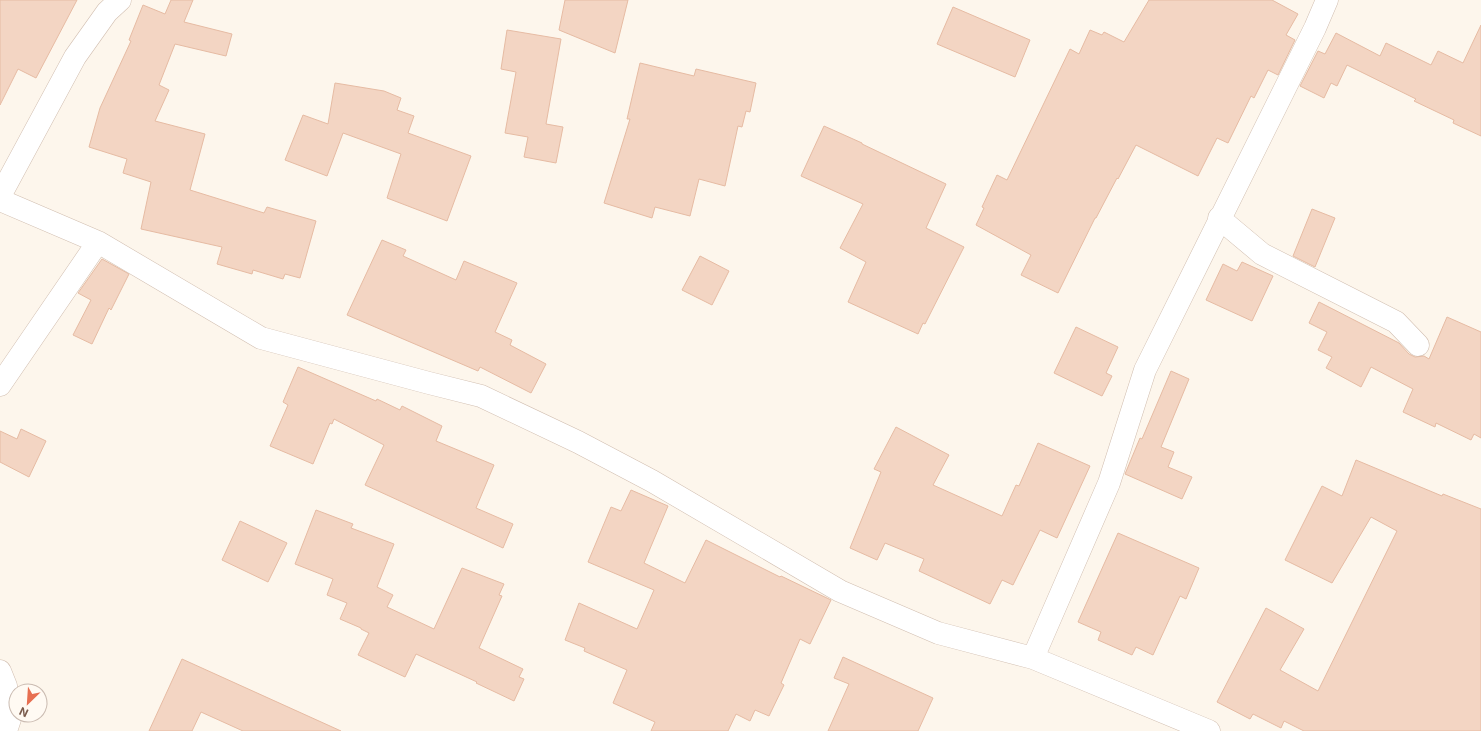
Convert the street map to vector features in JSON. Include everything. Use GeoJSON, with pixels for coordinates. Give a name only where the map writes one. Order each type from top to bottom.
{"type":"FeatureCollection","features":[{"type":"Feature","properties":{"kind":"street"},"geometry":{"type":"LineString","coordinates":[[0,196],[75,57],[107,12],[120,0]]}},
{"type":"Feature","properties":{"kind":"street"},"geometry":{"type":"LineString","coordinates":[[1033,658],[1109,483],[1145,370],[1219,218],[1315,28],[1327,0]]}},
{"type":"Feature","properties":{"kind":"street"},"geometry":{"type":"LineString","coordinates":[[0,200],[98,242],[261,338],[481,396],[578,442],[652,481],[840,591],[938,633],[1033,658],[1210,731]]}},
{"type":"Feature","properties":{"kind":"street"},"geometry":{"type":"LineString","coordinates":[[1219,218],[1262,254],[1396,322],[1418,345]]}},
{"type":"Feature","properties":{"kind":"street"},"geometry":{"type":"LineString","coordinates":[[0,385],[98,242]]}},
{"type":"Feature","properties":{"kind":"street"},"geometry":{"type":"LineString","coordinates":[[0,671],[6,686],[10,719],[6,731]]}},
{"type":"Feature","properties":{"kind":"building"},"geometry":{"type":"Polygon","coordinates":[[[0,0],[77,0],[36,78],[18,69],[0,105],[0,0]]]}},
{"type":"Feature","properties":{"kind":"building"},"geometry":{"type":"Polygon","coordinates":[[[171,0],[193,0],[184,22],[232,34],[226,56],[175,44],[159,85],[169,90],[155,121],[205,134],[190,190],[264,213],[267,207],[316,221],[300,278],[285,274],[283,279],[253,270],[252,274],[217,264],[222,247],[141,229],[151,182],[123,173],[127,159],[89,147],[100,108],[131,41],[129,40],[143,5],[165,14],[171,0]]]}},
{"type":"Feature","properties":{"kind":"building"},"geometry":{"type":"Polygon","coordinates":[[[565,0],[628,0],[615,53],[559,30],[565,0]]]}},
{"type":"Feature","properties":{"kind":"building"},"geometry":{"type":"Polygon","coordinates":[[[1149,0],[1272,0],[1298,14],[1286,35],[1295,40],[1278,75],[1268,70],[1254,98],[1251,96],[1228,143],[1217,138],[1198,176],[1136,145],[1095,218],[1058,293],[1021,275],[1031,255],[976,225],[984,208],[982,207],[997,175],[1007,180],[1070,49],[1079,54],[1090,30],[1102,35],[1104,32],[1124,42],[1149,0]]]}},
{"type":"Feature","properties":{"kind":"building"},"geometry":{"type":"Polygon","coordinates":[[[953,7],[1030,40],[1015,77],[937,44],[953,7]]]}},
{"type":"Feature","properties":{"kind":"building"},"geometry":{"type":"Polygon","coordinates":[[[1481,25],[1481,136],[1453,123],[1454,120],[1414,101],[1416,99],[1347,65],[1337,86],[1331,83],[1324,98],[1300,86],[1318,51],[1325,54],[1336,33],[1380,56],[1386,43],[1431,65],[1438,51],[1463,63],[1481,25]]]}},
{"type":"Feature","properties":{"kind":"building"},"geometry":{"type":"Polygon","coordinates":[[[507,30],[561,39],[546,124],[563,127],[556,163],[524,157],[528,137],[505,133],[516,72],[501,69],[507,30]]]}},
{"type":"Feature","properties":{"kind":"building"},"geometry":{"type":"Polygon","coordinates":[[[640,63],[694,76],[696,69],[756,83],[750,112],[746,111],[742,127],[738,126],[725,186],[699,179],[690,216],[655,207],[652,218],[604,203],[630,119],[627,119],[640,63]]]}},
{"type":"Feature","properties":{"kind":"building"},"geometry":{"type":"Polygon","coordinates":[[[335,83],[384,91],[401,98],[397,110],[414,116],[408,133],[471,156],[447,221],[387,198],[401,154],[343,133],[327,176],[285,160],[303,115],[328,124],[335,83]]]}},
{"type":"Feature","properties":{"kind":"building"},"geometry":{"type":"Polygon","coordinates":[[[824,126],[946,184],[926,228],[964,247],[925,324],[923,323],[918,334],[848,302],[866,262],[840,248],[863,204],[801,176],[824,126]]]}},
{"type":"Feature","properties":{"kind":"building"},"geometry":{"type":"Polygon","coordinates":[[[1312,209],[1335,218],[1315,267],[1293,256],[1312,209]]]}},
{"type":"Feature","properties":{"kind":"building"},"geometry":{"type":"Polygon","coordinates":[[[382,240],[406,250],[403,256],[456,280],[464,261],[517,283],[495,332],[512,340],[510,345],[546,364],[531,393],[480,367],[478,371],[347,315],[382,240]]]}},
{"type":"Feature","properties":{"kind":"building"},"geometry":{"type":"Polygon","coordinates":[[[700,256],[729,271],[712,305],[682,290],[700,256]]]}},
{"type":"Feature","properties":{"kind":"building"},"geometry":{"type":"Polygon","coordinates":[[[102,259],[129,274],[111,310],[109,308],[92,344],[73,335],[91,300],[78,293],[102,259]]]}},
{"type":"Feature","properties":{"kind":"building"},"geometry":{"type":"Polygon","coordinates":[[[1242,262],[1273,276],[1252,321],[1206,300],[1223,264],[1237,271],[1242,262]]]}},
{"type":"Feature","properties":{"kind":"building"},"geometry":{"type":"Polygon","coordinates":[[[1319,302],[1399,343],[1409,354],[1415,357],[1424,356],[1429,359],[1447,317],[1481,332],[1481,438],[1474,434],[1471,440],[1436,423],[1435,427],[1403,412],[1413,389],[1371,367],[1361,387],[1326,368],[1332,357],[1318,350],[1327,332],[1309,323],[1319,302]]]}},
{"type":"Feature","properties":{"kind":"building"},"geometry":{"type":"Polygon","coordinates":[[[1076,327],[1118,347],[1106,373],[1112,376],[1102,396],[1054,373],[1076,327]]]}},
{"type":"Feature","properties":{"kind":"building"},"geometry":{"type":"Polygon","coordinates":[[[298,367],[376,401],[377,399],[400,410],[402,406],[442,426],[436,441],[494,465],[476,508],[513,524],[503,548],[365,485],[384,445],[334,419],[332,424],[330,423],[313,464],[270,446],[288,405],[283,402],[298,367]]]}},
{"type":"Feature","properties":{"kind":"building"},"geometry":{"type":"Polygon","coordinates":[[[1171,371],[1189,379],[1161,447],[1174,452],[1168,467],[1192,477],[1182,499],[1125,474],[1140,438],[1142,439],[1171,371]]]}},
{"type":"Feature","properties":{"kind":"building"},"geometry":{"type":"Polygon","coordinates":[[[896,427],[949,455],[933,485],[1002,516],[1016,485],[1019,486],[1038,443],[1090,466],[1057,538],[1040,530],[1013,585],[1002,580],[990,604],[919,571],[924,559],[885,543],[877,560],[850,548],[881,472],[874,469],[896,427]]]}},
{"type":"Feature","properties":{"kind":"building"},"geometry":{"type":"Polygon","coordinates":[[[21,429],[46,441],[29,477],[0,462],[0,431],[17,439],[21,429]]]}},
{"type":"Feature","properties":{"kind":"building"},"geometry":{"type":"Polygon","coordinates":[[[1356,460],[1442,496],[1443,494],[1481,509],[1481,731],[1304,731],[1284,721],[1281,728],[1253,714],[1250,719],[1217,702],[1266,608],[1304,629],[1280,670],[1318,691],[1397,531],[1371,517],[1332,583],[1285,560],[1322,486],[1342,496],[1356,460]]]}},
{"type":"Feature","properties":{"kind":"building"},"geometry":{"type":"Polygon","coordinates":[[[631,490],[668,506],[644,563],[685,583],[706,540],[780,577],[781,576],[831,600],[810,644],[800,639],[781,683],[784,685],[769,716],[755,710],[750,721],[736,714],[728,731],[651,731],[655,722],[613,703],[627,670],[584,651],[585,648],[565,640],[579,603],[637,629],[654,590],[588,562],[611,507],[621,511],[631,490]]]}},
{"type":"Feature","properties":{"kind":"building"},"geometry":{"type":"Polygon","coordinates":[[[316,510],[353,524],[351,528],[394,544],[377,587],[393,595],[387,607],[434,629],[462,568],[504,584],[499,595],[502,596],[479,648],[523,669],[519,677],[524,679],[514,701],[416,654],[405,677],[358,655],[369,633],[340,619],[347,603],[327,595],[333,579],[295,564],[316,510]]]}},
{"type":"Feature","properties":{"kind":"building"},"geometry":{"type":"Polygon","coordinates":[[[240,521],[287,543],[268,582],[222,560],[240,521]]]}},
{"type":"Feature","properties":{"kind":"building"},"geometry":{"type":"Polygon","coordinates":[[[1118,533],[1199,568],[1186,599],[1180,596],[1153,655],[1136,647],[1132,655],[1098,640],[1101,632],[1078,622],[1118,533]]]}},
{"type":"Feature","properties":{"kind":"building"},"geometry":{"type":"Polygon","coordinates":[[[843,657],[933,698],[918,731],[828,731],[849,684],[834,678],[843,657]]]}},
{"type":"Feature","properties":{"kind":"building"},"geometry":{"type":"Polygon","coordinates":[[[182,659],[341,731],[243,731],[201,712],[192,731],[149,731],[182,659]]]}}]}
